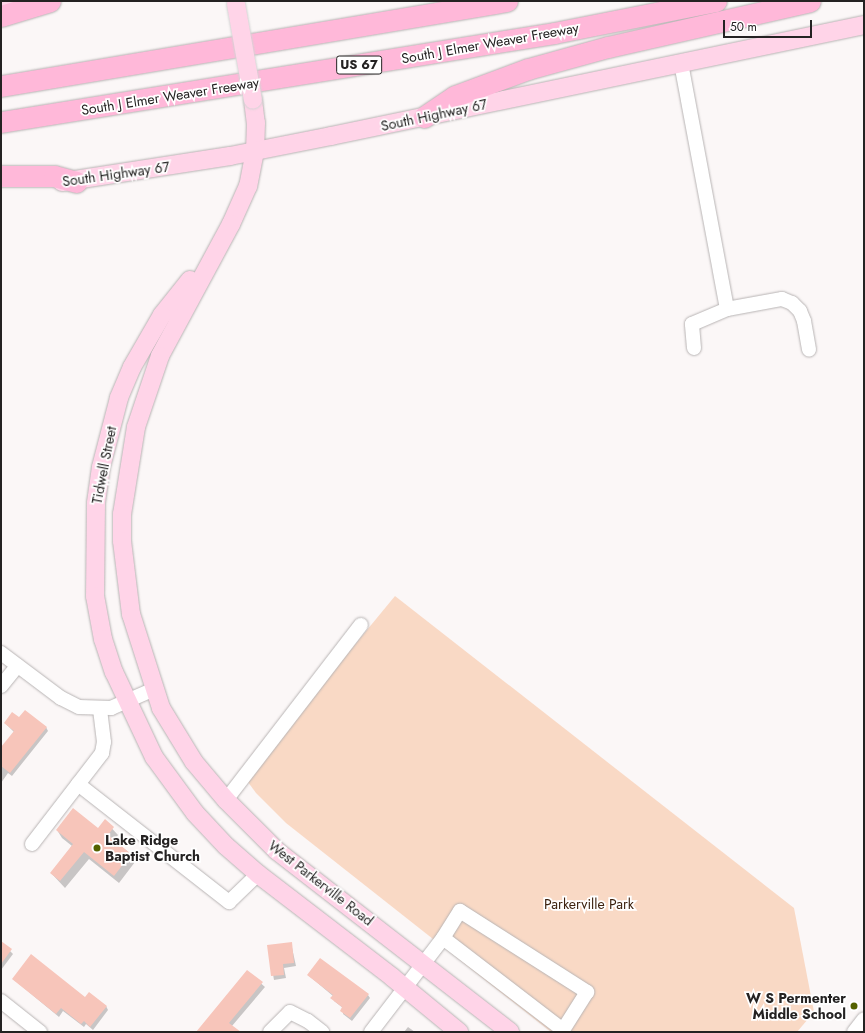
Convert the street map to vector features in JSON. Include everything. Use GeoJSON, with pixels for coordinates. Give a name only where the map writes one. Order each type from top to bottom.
{"type":"FeatureCollection","features":[{"type":"Feature","properties":{"kind":"highway"},"geometry":{"type":"LineString","coordinates":[[1,16],[50,1]]}},
{"type":"Feature","properties":{"kind":"highway"},"geometry":{"type":"LineString","coordinates":[[1,86],[507,1]]}},
{"type":"Feature","properties":{"kind":"highway","name":"South J Elmer Weaver Freeway"},"geometry":{"type":"LineString","coordinates":[[1,122],[554,33],[716,1]]}},
{"type":"Feature","properties":{"kind":"highway"},"geometry":{"type":"LineString","coordinates":[[424,117],[455,96],[528,69],[608,47],[810,1]]}},
{"type":"Feature","properties":{"kind":"highway"},"geometry":{"type":"LineString","coordinates":[[1,176],[54,176],[76,182]]}},
{"type":"Feature","properties":{"kind":"main road"},"geometry":{"type":"LineString","coordinates":[[1,2],[9,1]]}},
{"type":"Feature","properties":{"kind":"main road","name":"Tidwell Street"},"geometry":{"type":"LineString","coordinates":[[154,690],[131,614],[125,568],[122,514],[136,427],[160,356],[213,254],[231,224],[248,186],[255,151],[256,123],[236,3]]}},
{"type":"Feature","properties":{"kind":"main road","name":"South Highway 67"},"geometry":{"type":"LineString","coordinates":[[1,185],[76,182],[255,151],[864,25]]}},
{"type":"Feature","properties":{"kind":"main road","name":"Tidwell Street"},"geometry":{"type":"LineString","coordinates":[[126,702],[103,639],[95,596],[96,503],[100,467],[119,398],[146,339],[167,309],[213,254]]}},
{"type":"Feature","properties":{"kind":"main road","name":"West Parkerville Road"},"geometry":{"type":"LineString","coordinates":[[154,690],[177,737],[194,762],[226,800],[277,851],[372,923],[510,1032]]}},
{"type":"Feature","properties":{"kind":"main road"},"geometry":{"type":"LineString","coordinates":[[126,702],[154,756],[174,787],[226,846],[258,874],[459,1032]]}},
{"type":"Feature","properties":{"kind":"main road"},"geometry":{"type":"LineString","coordinates":[[258,874],[277,851]]}},
{"type":"Feature","properties":{"kind":"street"},"geometry":{"type":"LineString","coordinates":[[680,63],[727,309]]}},
{"type":"Feature","properties":{"kind":"street"},"geometry":{"type":"LineString","coordinates":[[694,348],[692,324],[727,309],[782,299],[792,303],[800,310],[804,321],[809,350]]}},
{"type":"Feature","properties":{"kind":"street"},"geometry":{"type":"LineString","coordinates":[[226,800],[361,625]]}},
{"type":"Feature","properties":{"kind":"street"},"geometry":{"type":"LineString","coordinates":[[1,654],[61,698],[80,707],[100,709],[126,702],[154,690]]}},
{"type":"Feature","properties":{"kind":"street"},"geometry":{"type":"LineString","coordinates":[[1,686],[17,666]]}},
{"type":"Feature","properties":{"kind":"street"},"geometry":{"type":"LineString","coordinates":[[32,844],[102,753],[104,742],[100,709]]}},
{"type":"Feature","properties":{"kind":"street"},"geometry":{"type":"LineString","coordinates":[[78,784],[229,902],[258,874]]}},
{"type":"Feature","properties":{"kind":"street"},"geometry":{"type":"LineString","coordinates":[[371,1032],[443,938],[460,911],[587,992],[563,1030],[443,938]]}},
{"type":"Feature","properties":{"kind":"street"},"geometry":{"type":"LineString","coordinates":[[1,1001],[40,1032]]}},
{"type":"Feature","properties":{"kind":"street"},"geometry":{"type":"LineString","coordinates":[[270,1032],[290,1012],[322,1032]]}},
{"type":"Feature","properties":{"kind":"street"},"geometry":{"type":"LineString","coordinates":[[854,1032],[864,1019]]}},
{"type":"Feature","properties":{"kind":"green space","name":"Parkerville Park"},"geometry":{"type":"Polygon","coordinates":[[[395,596],[794,908],[814,1012],[797,1032],[551,1032],[286,823],[256,793],[245,778],[395,596]]]}},
{"type":"Feature","properties":{"kind":"building"},"geometry":{"type":"Polygon","coordinates":[[[25,710],[47,727],[10,773],[1,766],[1,747],[14,731],[4,723],[12,712],[19,717],[25,710]]]}},
{"type":"Feature","properties":{"kind":"building","name":"Lake Ridge Baptist Church"},"geometry":{"type":"Polygon","coordinates":[[[73,808],[98,828],[105,819],[114,827],[108,835],[131,854],[114,876],[84,852],[60,881],[50,873],[73,844],[56,830],[73,808]]]}},
{"type":"Feature","properties":{"kind":"building"},"geometry":{"type":"Polygon","coordinates":[[[1,941],[12,949],[1,964],[1,941]]]}},
{"type":"Feature","properties":{"kind":"building"},"geometry":{"type":"Polygon","coordinates":[[[292,942],[294,963],[283,964],[284,975],[271,976],[267,945],[292,942]]]}},
{"type":"Feature","properties":{"kind":"building"},"geometry":{"type":"Polygon","coordinates":[[[31,954],[85,997],[89,992],[107,1006],[90,1027],[84,1021],[81,1024],[61,1008],[56,1014],[12,979],[31,954]]]}},
{"type":"Feature","properties":{"kind":"building"},"geometry":{"type":"Polygon","coordinates":[[[320,958],[369,994],[350,1018],[340,1011],[342,1007],[330,998],[333,995],[307,975],[320,958]]]}},
{"type":"Feature","properties":{"kind":"building"},"geometry":{"type":"Polygon","coordinates":[[[247,970],[263,982],[229,1023],[241,1032],[196,1032],[247,970]]]}},
{"type":"Feature","properties":{"kind":"place","name":"Lake Ridge Baptist Church"},"geometry":{"type":"Point","coordinates":[97,848]}},
{"type":"Feature","properties":{"kind":"place","name":"W S Permenter Middle School"},"geometry":{"type":"Point","coordinates":[854,1006]}}]}
